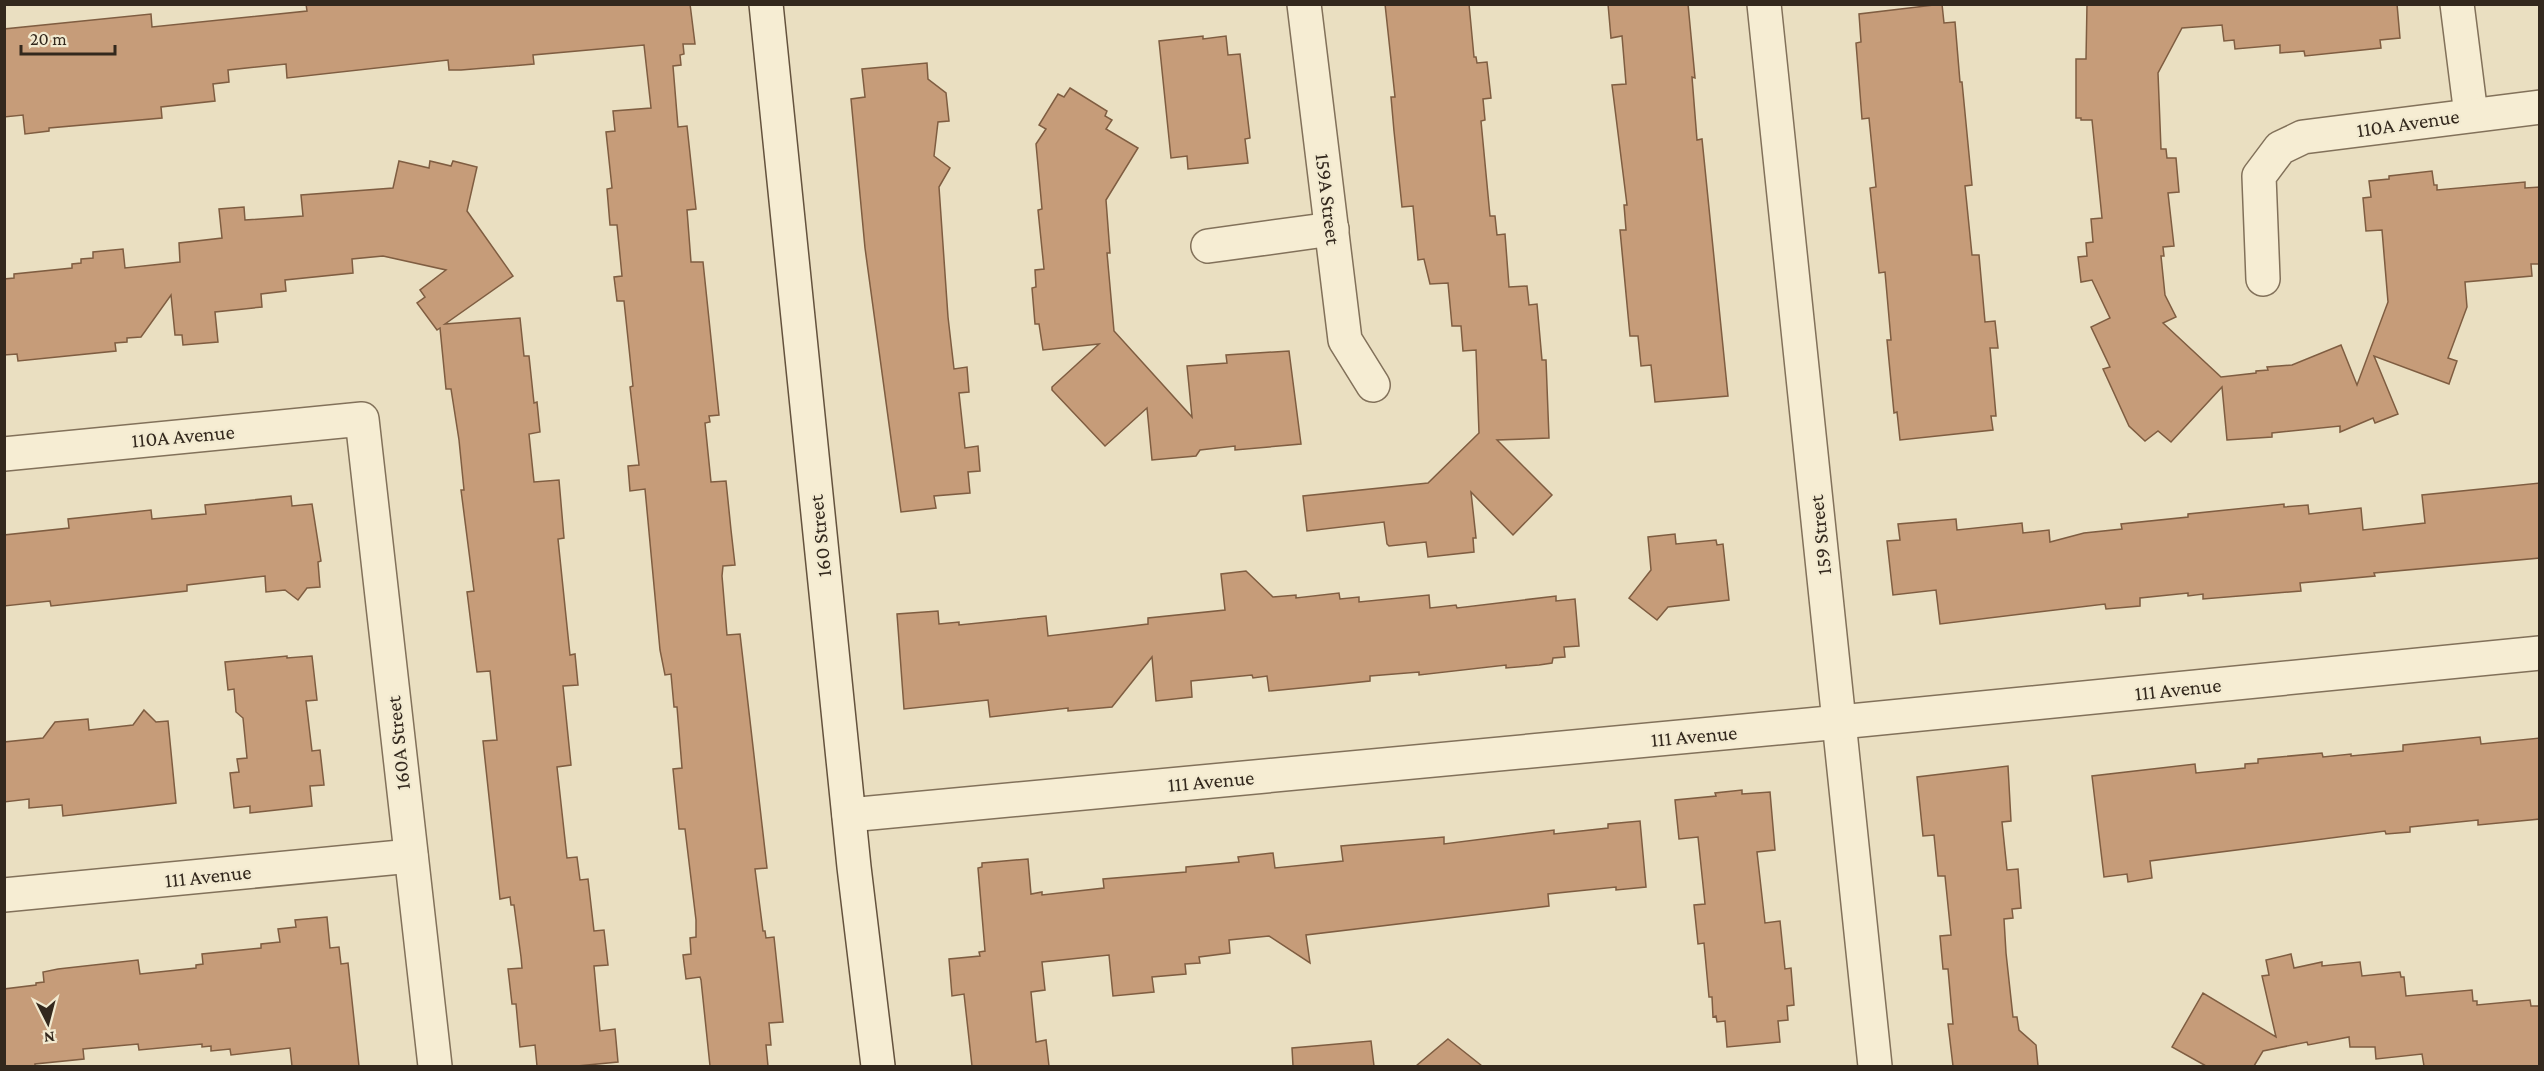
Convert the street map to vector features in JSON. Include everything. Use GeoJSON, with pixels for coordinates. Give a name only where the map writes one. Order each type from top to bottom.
{"type":"FeatureCollection","features":[{"type":"Feature","properties":{"kind":"street","name":"160 Street"},"geometry":{"type":"LineString","coordinates":[[766,4],[849,815],[878,1066]]}},
{"type":"Feature","properties":{"kind":"street","name":"159A Street"},"geometry":{"type":"LineString","coordinates":[[1304,4],[1345,340],[1373,385]]}},
{"type":"Feature","properties":{"kind":"street","name":"159 Street"},"geometry":{"type":"LineString","coordinates":[[1764,4],[1875,1066]]}},
{"type":"Feature","properties":{"kind":"street"},"geometry":{"type":"LineString","coordinates":[[2457,4],[2471,115]]}},
{"type":"Feature","properties":{"kind":"street","name":"110A Avenue"},"geometry":{"type":"LineString","coordinates":[[2264,279],[2259,176],[2280,148],[2303,137],[2540,107]]}},
{"type":"Feature","properties":{"kind":"street"},"geometry":{"type":"LineString","coordinates":[[1208,246],[1332,229]]}},
{"type":"Feature","properties":{"kind":"street","name":"110A Avenue"},"geometry":{"type":"LineString","coordinates":[[4,454],[362,419]]}},
{"type":"Feature","properties":{"kind":"street","name":"160A Street"},"geometry":{"type":"LineString","coordinates":[[362,419],[435,1066]]}},
{"type":"Feature","properties":{"kind":"street","name":"111 Avenue"},"geometry":{"type":"LineString","coordinates":[[849,815],[1840,722],[2540,653]]}},
{"type":"Feature","properties":{"kind":"street","name":"111 Avenue"},"geometry":{"type":"LineString","coordinates":[[4,896],[411,856]]}},
{"type":"Feature","properties":{"kind":"building"},"geometry":{"type":"Polygon","coordinates":[[[306,4],[690,4],[695,44],[683,44],[684,54],[680,55],[681,65],[673,66],[678,127],[687,126],[696,209],[687,210],[691,262],[703,262],[719,415],[709,416],[710,422],[705,423],[711,482],[726,481],[735,565],[723,566],[727,635],[740,634],[767,868],[755,869],[763,931],[765,931],[766,938],[774,937],[783,1022],[769,1023],[771,1045],[766,1045],[768,1066],[710,1066],[701,980],[700,977],[686,979],[683,955],[691,954],[690,938],[696,937],[696,920],[685,829],[679,829],[673,769],[682,768],[677,707],[674,707],[671,674],[665,675],[660,650],[645,489],[630,491],[628,466],[639,465],[630,387],[633,386],[624,301],[617,301],[614,277],[622,276],[617,225],[610,225],[607,189],[612,188],[606,132],[615,131],[613,111],[651,108],[644,45],[533,55],[534,64],[461,70],[449,70],[448,60],[287,78],[286,64],[228,70],[229,82],[213,84],[215,101],[161,107],[162,118],[49,128],[49,131],[25,134],[23,115],[4,117],[4,29],[151,14],[152,27],[307,11],[306,4]]]}},
{"type":"Feature","properties":{"kind":"building"},"geometry":{"type":"Polygon","coordinates":[[[1385,4],[1469,4],[1474,57],[1477,63],[1487,62],[1491,98],[1483,99],[1485,120],[1481,121],[1490,216],[1495,216],[1497,235],[1505,234],[1509,287],[1527,286],[1529,305],[1537,304],[1542,360],[1546,360],[1549,438],[1497,440],[1552,495],[1513,535],[1471,492],[1476,538],[1473,538],[1474,552],[1428,557],[1426,542],[1389,546],[1384,522],[1307,531],[1303,496],[1428,483],[1479,433],[1476,350],[1463,351],[1461,326],[1452,326],[1448,283],[1430,284],[1424,259],[1418,260],[1413,206],[1402,207],[1391,97],[1395,97],[1385,4]]]}},
{"type":"Feature","properties":{"kind":"building"},"geometry":{"type":"Polygon","coordinates":[[[1608,4],[1688,4],[1695,78],[1692,77],[1697,140],[1702,139],[1728,396],[1655,402],[1651,365],[1641,366],[1638,336],[1630,336],[1620,230],[1626,230],[1624,205],[1627,205],[1612,85],[1626,84],[1622,36],[1611,38],[1608,4]]]}},
{"type":"Feature","properties":{"kind":"building"},"geometry":{"type":"Polygon","coordinates":[[[1942,4],[1944,23],[1955,22],[1972,185],[1965,186],[1972,255],[1979,255],[1985,322],[1995,321],[1998,348],[1990,348],[1996,416],[1991,416],[1993,430],[1900,440],[1897,412],[1894,413],[1887,340],[1891,340],[1885,272],[1879,273],[1870,188],[1876,187],[1869,118],[1862,119],[1856,43],[1861,42],[1859,14],[1942,4]]]}},
{"type":"Feature","properties":{"kind":"building"},"geometry":{"type":"Polygon","coordinates":[[[2087,4],[2397,4],[2400,38],[2380,40],[2381,48],[2305,56],[2304,51],[2280,53],[2280,45],[2235,49],[2234,40],[2224,41],[2222,25],[2182,28],[2158,73],[2161,149],[2166,149],[2167,158],[2176,158],[2179,192],[2168,193],[2174,246],[2163,247],[2164,256],[2161,256],[2165,295],[2176,317],[2163,323],[2221,377],[2256,373],[2256,371],[2268,370],[2267,367],[2292,365],[2341,345],[2357,385],[2388,302],[2382,230],[2366,231],[2363,198],[2371,197],[2369,181],[2389,179],[2389,176],[2432,171],[2437,190],[2525,182],[2525,188],[2540,187],[2540,264],[2531,264],[2532,276],[2465,282],[2467,307],[2448,358],[2457,361],[2449,384],[2374,356],[2398,414],[2375,423],[2373,418],[2340,432],[2340,426],[2272,433],[2272,437],[2227,440],[2222,387],[2171,442],[2158,431],[2145,441],[2129,426],[2103,369],[2110,367],[2091,327],[2110,318],[2092,280],[2081,282],[2078,257],[2087,256],[2086,243],[2093,242],[2091,219],[2102,218],[2092,120],[2076,118],[2076,59],[2086,59],[2087,4]]]}},
{"type":"Feature","properties":{"kind":"building"},"geometry":{"type":"Polygon","coordinates":[[[1203,36],[1203,39],[1226,36],[1228,55],[1240,54],[1250,138],[1245,139],[1248,163],[1188,169],[1187,156],[1171,158],[1159,41],[1203,36]]]}},
{"type":"Feature","properties":{"kind":"building"},"geometry":{"type":"Polygon","coordinates":[[[927,63],[928,79],[946,93],[949,121],[938,122],[934,156],[950,168],[939,187],[948,317],[954,369],[967,367],[969,392],[959,393],[965,448],[978,446],[980,471],[968,472],[970,493],[934,496],[936,508],[901,512],[865,248],[851,99],[865,97],[862,69],[927,63]]]}},
{"type":"Feature","properties":{"kind":"building"},"geometry":{"type":"Polygon","coordinates":[[[1070,88],[1107,111],[1105,116],[1112,120],[1106,129],[1138,148],[1106,200],[1110,253],[1107,253],[1114,331],[1192,417],[1187,366],[1227,363],[1226,355],[1289,351],[1301,444],[1235,450],[1235,446],[1200,450],[1196,456],[1152,460],[1147,408],[1105,446],[1052,390],[1052,387],[1099,344],[1043,350],[1039,324],[1035,324],[1032,288],[1036,287],[1035,270],[1044,269],[1038,210],[1042,209],[1036,144],[1046,129],[1039,125],[1058,94],[1064,97],[1070,88]]]}},
{"type":"Feature","properties":{"kind":"building"},"geometry":{"type":"Polygon","coordinates":[[[399,161],[429,168],[430,161],[451,166],[453,161],[477,167],[467,211],[513,276],[445,324],[520,318],[524,356],[529,356],[540,432],[529,434],[534,482],[559,480],[564,538],[558,539],[570,655],[575,654],[578,685],[563,686],[571,765],[557,767],[567,858],[577,857],[580,880],[588,879],[594,931],[604,930],[608,965],[594,966],[600,1031],[615,1029],[618,1062],[577,1066],[537,1066],[535,1045],[520,1047],[516,1004],[512,1004],[508,969],[522,968],[521,957],[514,905],[511,905],[510,897],[500,899],[483,741],[497,740],[490,671],[477,672],[467,592],[474,591],[461,490],[464,490],[459,440],[451,389],[446,389],[440,328],[437,330],[417,303],[425,297],[420,290],[446,270],[383,256],[352,259],[353,273],[285,280],[286,291],[261,294],[262,307],[215,312],[218,342],[183,345],[182,335],[175,335],[171,295],[141,337],[127,338],[127,342],[115,343],[116,351],[18,361],[17,354],[4,355],[4,279],[14,278],[14,274],[72,268],[72,264],[81,263],[81,259],[93,258],[93,252],[123,249],[125,268],[180,262],[179,243],[222,238],[219,209],[244,207],[245,220],[303,216],[301,195],[393,188],[399,161]]]}},
{"type":"Feature","properties":{"kind":"building"},"geometry":{"type":"Polygon","coordinates":[[[2540,483],[2540,558],[2374,573],[2375,576],[2300,583],[2301,591],[2203,599],[2203,594],[2188,596],[2188,593],[2140,598],[2140,606],[2106,609],[2105,604],[1940,624],[1936,590],[1893,595],[1887,541],[1900,540],[1898,524],[1956,519],[1957,530],[2022,523],[2023,533],[2049,530],[2050,542],[2084,533],[2122,529],[2121,524],[2284,504],[2284,507],[2308,505],[2309,514],[2361,508],[2363,530],[2425,523],[2422,495],[2540,483]]]}},
{"type":"Feature","properties":{"kind":"building"},"geometry":{"type":"Polygon","coordinates":[[[291,496],[292,506],[312,504],[321,561],[318,562],[320,587],[307,588],[298,600],[285,590],[266,592],[265,576],[187,585],[187,591],[51,606],[50,601],[4,606],[4,535],[69,528],[68,519],[151,510],[152,519],[206,514],[205,505],[291,496]]]}},
{"type":"Feature","properties":{"kind":"building"},"geometry":{"type":"Polygon","coordinates":[[[1675,534],[1676,544],[1716,540],[1717,545],[1723,544],[1729,600],[1668,607],[1657,620],[1629,598],[1651,570],[1648,537],[1675,534]]]}},
{"type":"Feature","properties":{"kind":"building"},"geometry":{"type":"Polygon","coordinates":[[[1246,571],[1273,597],[1296,595],[1296,598],[1339,593],[1340,599],[1359,597],[1359,602],[1429,595],[1430,608],[1456,605],[1457,608],[1556,596],[1556,601],[1575,599],[1579,646],[1564,647],[1565,657],[1553,658],[1552,663],[1539,665],[1506,668],[1506,665],[1419,675],[1419,672],[1370,676],[1370,681],[1269,691],[1267,676],[1253,678],[1252,675],[1191,681],[1192,697],[1156,701],[1152,657],[1112,707],[1068,711],[1068,708],[990,717],[988,700],[904,709],[897,614],[938,611],[939,624],[959,622],[959,625],[1046,616],[1048,636],[1148,624],[1148,618],[1225,610],[1221,574],[1246,571]]]}},
{"type":"Feature","properties":{"kind":"building"},"geometry":{"type":"Polygon","coordinates":[[[287,656],[287,658],[312,656],[317,700],[306,701],[312,751],[320,750],[324,785],[310,786],[312,806],[250,813],[250,806],[234,808],[230,773],[239,772],[237,759],[247,758],[243,718],[236,712],[234,689],[228,690],[225,662],[287,656]]]}},
{"type":"Feature","properties":{"kind":"building"},"geometry":{"type":"Polygon","coordinates":[[[144,710],[156,722],[168,721],[176,803],[63,816],[62,805],[29,808],[29,799],[4,802],[4,742],[43,738],[55,722],[88,719],[89,730],[133,725],[144,710]]]}},
{"type":"Feature","properties":{"kind":"building"},"geometry":{"type":"Polygon","coordinates":[[[2480,737],[2481,744],[2540,738],[2540,819],[2478,825],[2478,820],[2410,827],[2410,832],[2386,834],[2385,831],[2150,861],[2152,878],[2128,882],[2127,874],[2104,877],[2092,776],[2195,764],[2196,773],[2245,768],[2245,764],[2258,763],[2258,759],[2322,753],[2323,757],[2403,751],[2403,745],[2480,737]]]}},
{"type":"Feature","properties":{"kind":"building"},"geometry":{"type":"Polygon","coordinates":[[[2008,766],[2011,821],[2002,822],[2007,870],[2018,869],[2021,908],[2012,909],[2013,918],[2004,919],[2006,953],[2013,1017],[2017,1017],[2019,1030],[2036,1045],[2038,1066],[1953,1066],[1948,1024],[1953,1024],[1948,969],[1943,969],[1940,936],[1951,935],[1945,876],[1938,876],[1934,835],[1923,836],[1917,777],[2008,766]]]}},
{"type":"Feature","properties":{"kind":"building"},"geometry":{"type":"Polygon","coordinates":[[[1742,790],[1742,794],[1770,792],[1775,850],[1757,852],[1765,923],[1780,921],[1785,969],[1791,968],[1794,1005],[1787,1006],[1788,1020],[1778,1021],[1780,1042],[1727,1047],[1725,1021],[1717,1022],[1716,1016],[1713,1017],[1704,943],[1698,944],[1694,905],[1705,904],[1698,837],[1679,839],[1675,800],[1716,796],[1715,793],[1742,790]]]}},
{"type":"Feature","properties":{"kind":"building"},"geometry":{"type":"Polygon","coordinates":[[[1640,821],[1646,887],[1616,890],[1616,887],[1548,894],[1549,906],[1306,935],[1310,963],[1269,936],[1229,940],[1230,953],[1199,957],[1200,963],[1185,964],[1186,974],[1152,977],[1154,992],[1113,996],[1109,955],[1042,962],[1045,990],[1031,992],[1036,1042],[1046,1040],[1049,1066],[972,1066],[964,994],[952,996],[949,959],[980,956],[979,952],[985,951],[978,868],[982,867],[982,863],[1028,859],[1031,894],[1042,892],[1042,895],[1104,888],[1103,879],[1186,872],[1186,867],[1239,862],[1238,857],[1273,853],[1275,868],[1343,861],[1341,846],[1444,837],[1444,844],[1554,830],[1554,834],[1608,828],[1608,824],[1640,821]]]}},
{"type":"Feature","properties":{"kind":"building"},"geometry":{"type":"Polygon","coordinates":[[[327,917],[330,948],[339,947],[341,964],[348,963],[359,1066],[292,1066],[290,1048],[231,1055],[230,1049],[211,1051],[211,1046],[202,1047],[202,1044],[139,1050],[138,1044],[83,1049],[84,1059],[35,1064],[35,1066],[4,1066],[4,989],[44,982],[43,972],[138,960],[140,974],[196,968],[196,965],[203,964],[202,954],[261,948],[261,944],[280,942],[278,929],[296,927],[295,920],[327,917]]]}},
{"type":"Feature","properties":{"kind":"building"},"geometry":{"type":"Polygon","coordinates":[[[2291,954],[2294,968],[2322,962],[2322,966],[2360,962],[2362,976],[2400,972],[2401,977],[2404,977],[2406,996],[2472,990],[2473,1001],[2477,1001],[2477,1005],[2530,1000],[2531,1006],[2540,1006],[2540,1066],[2424,1066],[2422,1054],[2376,1059],[2375,1047],[2350,1047],[2349,1037],[2308,1045],[2307,1042],[2263,1051],[2254,1066],[2206,1066],[2172,1047],[2203,993],[2276,1037],[2262,976],[2269,975],[2266,960],[2291,954]]]}},
{"type":"Feature","properties":{"kind":"building"},"geometry":{"type":"Polygon","coordinates":[[[1448,1039],[1482,1066],[1416,1066],[1448,1039]]]}},
{"type":"Feature","properties":{"kind":"building"},"geometry":{"type":"Polygon","coordinates":[[[1371,1041],[1374,1066],[1293,1066],[1292,1048],[1371,1041]]]}}]}
